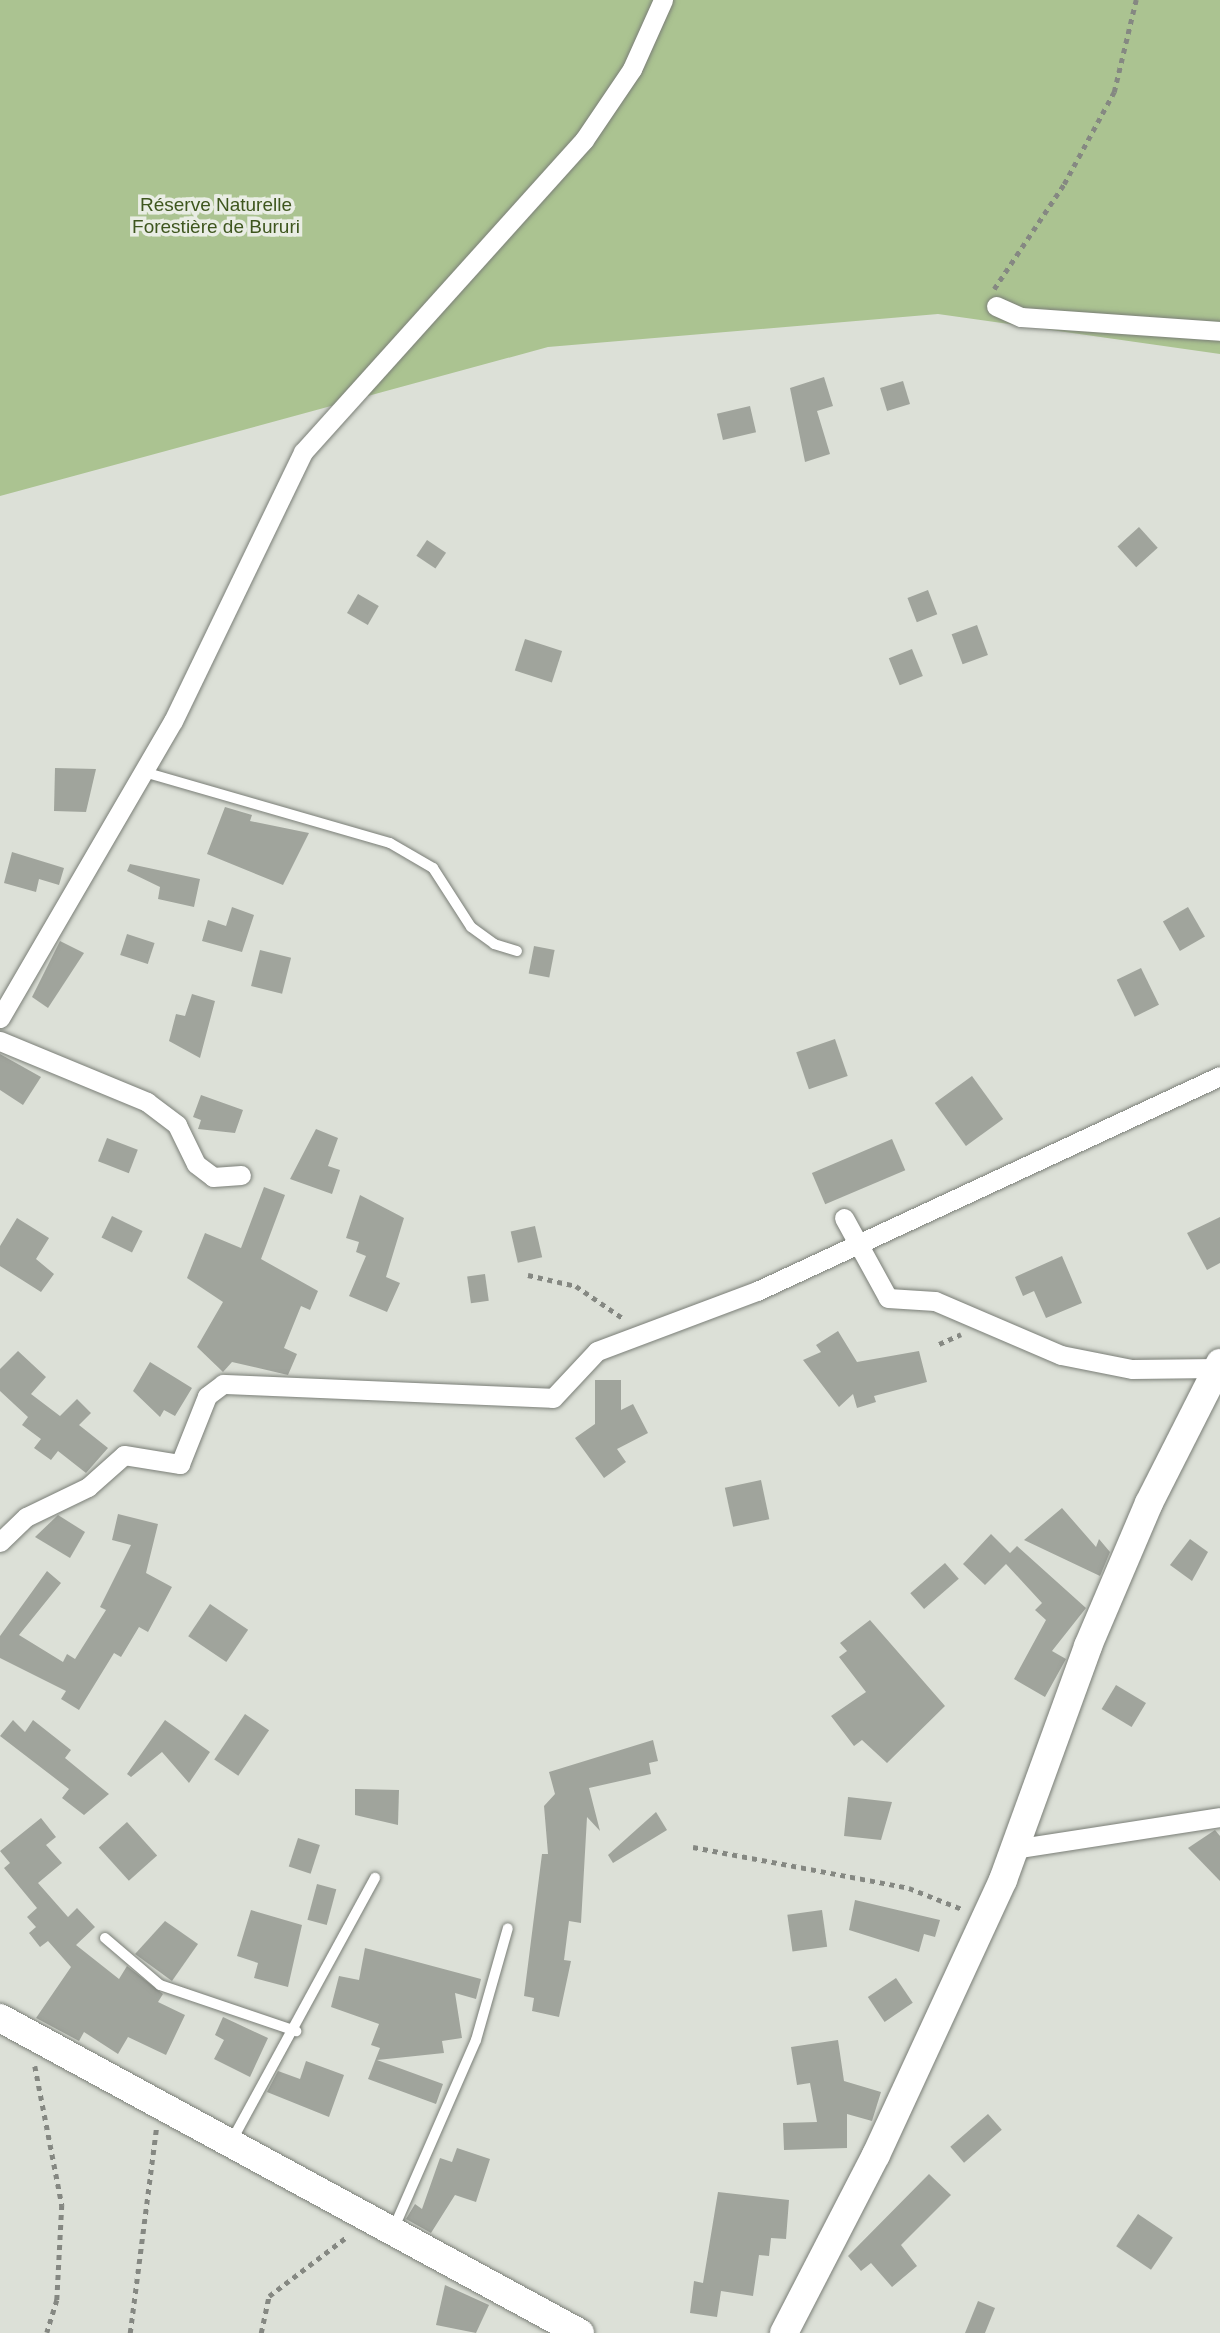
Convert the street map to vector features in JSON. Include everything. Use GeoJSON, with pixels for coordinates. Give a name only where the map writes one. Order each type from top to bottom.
{"type":"FeatureCollection","features":[{"type":"Feature","properties":{"kind":"street"},"geometry":{"type":"LineString","coordinates":[[0,1018],[144,772],[213,645],[303,452],[584,140],[632,69],[663,0]]}},
{"type":"Feature","properties":{"kind":"street"},"geometry":{"type":"LineString","coordinates":[[996,306],[1021,317],[1220,331]]}},
{"type":"Feature","properties":{"kind":"street"},"geometry":{"type":"LineString","coordinates":[[0,1041],[147,1102],[177,1125],[196,1164],[213,1177],[241,1175]]}},
{"type":"Feature","properties":{"kind":"street"},"geometry":{"type":"LineString","coordinates":[[0,1542],[26,1517],[88,1486],[124,1455],[180,1464],[207,1396],[223,1384],[553,1398],[597,1351],[645,1334],[859,1244],[1220,1076]]}},
{"type":"Feature","properties":{"kind":"street"},"geometry":{"type":"LineString","coordinates":[[784,2333],[987,1915],[1088,1646],[1154,1492],[1218,1365],[1132,1369],[1061,1354],[934,1301],[888,1298],[845,1218]]}},
{"type":"Feature","properties":{"kind":"street"},"geometry":{"type":"LineString","coordinates":[[1014,1849],[1220,1817]]}},
{"type":"Feature","properties":{"kind":"street"},"geometry":{"type":"LineString","coordinates":[[0,2018],[29,2038],[580,2333]]}},
{"type":"Feature","properties":{"kind":"lane"},"geometry":{"type":"LineString","coordinates":[[144,772],[390,843],[433,868],[471,927],[494,944],[517,951]]}},
{"type":"Feature","properties":{"kind":"lane"},"geometry":{"type":"LineString","coordinates":[[229,2146],[296,2031],[375,1878]]}},
{"type":"Feature","properties":{"kind":"lane"},"geometry":{"type":"LineString","coordinates":[[381,2228],[476,2040],[508,1928]]}},
{"type":"Feature","properties":{"kind":"lane"},"geometry":{"type":"LineString","coordinates":[[105,1937],[160,1985],[296,2031]]}},
{"type":"Feature","properties":{"kind":"path"},"geometry":{"type":"LineString","coordinates":[[996,306],[996,280],[1064,184],[1114,92],[1136,0]]}},
{"type":"Feature","properties":{"kind":"path"},"geometry":{"type":"LineString","coordinates":[[527,1275],[576,1286],[645,1334]]}},
{"type":"Feature","properties":{"kind":"path"},"geometry":{"type":"LineString","coordinates":[[693,1847],[909,1888],[987,1915]]}},
{"type":"Feature","properties":{"kind":"path"},"geometry":{"type":"LineString","coordinates":[[29,2038],[62,2205],[57,2300],[47,2333]]}},
{"type":"Feature","properties":{"kind":"path"},"geometry":{"type":"LineString","coordinates":[[130,2333],[159,2108]]}},
{"type":"Feature","properties":{"kind":"path"},"geometry":{"type":"LineString","coordinates":[[261,2333],[269,2296],[381,2228]]}},
{"type":"Feature","properties":{"kind":"green space","name":"Réserve Naturelle Forestière de Bururi"},"geometry":{"type":"Polygon","coordinates":[[[0,0],[1220,0],[1220,354],[938,314],[548,347],[0,496],[0,0]]]}},
{"type":"Feature","properties":{"kind":"building"},"geometry":{"type":"Polygon","coordinates":[[[824,377],[833,406],[817,411],[830,454],[805,462],[790,388],[824,377]]]}},
{"type":"Feature","properties":{"kind":"building"},"geometry":{"type":"Polygon","coordinates":[[[903,381],[910,404],[887,411],[880,388],[903,381]]]}},
{"type":"Feature","properties":{"kind":"building"},"geometry":{"type":"Polygon","coordinates":[[[750,406],[756,432],[723,440],[717,414],[750,406]]]}},
{"type":"Feature","properties":{"kind":"building"},"geometry":{"type":"Polygon","coordinates":[[[1139,527],[1158,548],[1136,567],[1117,546],[1139,527]]]}},
{"type":"Feature","properties":{"kind":"building"},"geometry":{"type":"Polygon","coordinates":[[[427,540],[446,553],[435,569],[416,556],[427,540]]]}},
{"type":"Feature","properties":{"kind":"building"},"geometry":{"type":"Polygon","coordinates":[[[928,590],[937,614],[917,622],[907,598],[928,590]]]}},
{"type":"Feature","properties":{"kind":"building"},"geometry":{"type":"Polygon","coordinates":[[[358,594],[379,606],[368,625],[347,613],[358,594]]]}},
{"type":"Feature","properties":{"kind":"building"},"geometry":{"type":"Polygon","coordinates":[[[977,625],[988,655],[963,664],[952,634],[977,625]]]}},
{"type":"Feature","properties":{"kind":"building"},"geometry":{"type":"Polygon","coordinates":[[[525,639],[562,651],[552,682],[515,670],[525,639]]]}},
{"type":"Feature","properties":{"kind":"building"},"geometry":{"type":"Polygon","coordinates":[[[912,649],[923,676],[900,685],[889,658],[912,649]]]}},
{"type":"Feature","properties":{"kind":"building"},"geometry":{"type":"Polygon","coordinates":[[[55,768],[96,769],[86,812],[54,811],[55,768]]]}},
{"type":"Feature","properties":{"kind":"building"},"geometry":{"type":"Polygon","coordinates":[[[225,807],[252,815],[250,821],[309,833],[283,885],[207,854],[225,807]]]}},
{"type":"Feature","properties":{"kind":"building"},"geometry":{"type":"Polygon","coordinates":[[[12,852],[64,868],[59,885],[39,879],[36,892],[4,883],[12,852]]]}},
{"type":"Feature","properties":{"kind":"building"},"geometry":{"type":"Polygon","coordinates":[[[130,864],[200,879],[194,907],[158,899],[160,887],[127,871],[130,864]]]}},
{"type":"Feature","properties":{"kind":"building"},"geometry":{"type":"Polygon","coordinates":[[[232,907],[254,915],[242,952],[202,941],[208,920],[226,926],[232,907]]]}},
{"type":"Feature","properties":{"kind":"building"},"geometry":{"type":"Polygon","coordinates":[[[1188,907],[1205,936],[1180,951],[1163,922],[1188,907]]]}},
{"type":"Feature","properties":{"kind":"building"},"geometry":{"type":"Polygon","coordinates":[[[127,934],[155,943],[148,964],[120,955],[127,934]]]}},
{"type":"Feature","properties":{"kind":"building"},"geometry":{"type":"Polygon","coordinates":[[[60,941],[84,953],[48,1008],[32,997],[60,941]]]}},
{"type":"Feature","properties":{"kind":"building"},"geometry":{"type":"Polygon","coordinates":[[[534,946],[555,950],[549,977],[529,973],[534,946]]]}},
{"type":"Feature","properties":{"kind":"building"},"geometry":{"type":"Polygon","coordinates":[[[260,950],[291,958],[282,994],[251,986],[260,950]]]}},
{"type":"Feature","properties":{"kind":"building"},"geometry":{"type":"Polygon","coordinates":[[[1141,968],[1159,1005],[1135,1017],[1117,980],[1141,968]]]}},
{"type":"Feature","properties":{"kind":"building"},"geometry":{"type":"Polygon","coordinates":[[[192,994],[215,1001],[200,1058],[169,1041],[176,1014],[185,1016],[192,994]]]}},
{"type":"Feature","properties":{"kind":"building"},"geometry":{"type":"Polygon","coordinates":[[[835,1039],[848,1076],[809,1089],[796,1052],[835,1039]]]}},
{"type":"Feature","properties":{"kind":"building"},"geometry":{"type":"Polygon","coordinates":[[[0,1054],[41,1077],[23,1105],[0,1090],[0,1054]]]}},
{"type":"Feature","properties":{"kind":"building"},"geometry":{"type":"Polygon","coordinates":[[[972,1076],[1003,1119],[966,1146],[935,1103],[972,1076]]]}},
{"type":"Feature","properties":{"kind":"building"},"geometry":{"type":"Polygon","coordinates":[[[201,1095],[243,1110],[235,1133],[198,1129],[201,1120],[193,1117],[201,1095]]]}},
{"type":"Feature","properties":{"kind":"building"},"geometry":{"type":"Polygon","coordinates":[[[316,1129],[338,1138],[328,1166],[340,1170],[332,1194],[290,1179],[316,1129]]]}},
{"type":"Feature","properties":{"kind":"building"},"geometry":{"type":"Polygon","coordinates":[[[107,1138],[138,1150],[129,1173],[98,1161],[107,1138]]]}},
{"type":"Feature","properties":{"kind":"building"},"geometry":{"type":"Polygon","coordinates":[[[892,1139],[905,1170],[825,1204],[812,1173],[892,1139]]]}},
{"type":"Feature","properties":{"kind":"building"},"geometry":{"type":"Polygon","coordinates":[[[264,1187],[285,1195],[261,1259],[318,1291],[310,1310],[301,1306],[284,1348],[297,1354],[288,1375],[232,1362],[223,1372],[197,1347],[223,1302],[187,1278],[205,1233],[241,1248],[264,1187]]]}},
{"type":"Feature","properties":{"kind":"building"},"geometry":{"type":"Polygon","coordinates":[[[360,1195],[404,1218],[386,1277],[400,1283],[387,1312],[349,1296],[366,1256],[356,1252],[359,1242],[346,1238],[360,1195]]]}},
{"type":"Feature","properties":{"kind":"building"},"geometry":{"type":"Polygon","coordinates":[[[112,1216],[143,1231],[132,1252],[101,1238],[112,1216]]]}},
{"type":"Feature","properties":{"kind":"building"},"geometry":{"type":"Polygon","coordinates":[[[1220,1217],[1220,1263],[1207,1270],[1187,1233],[1220,1217]]]}},
{"type":"Feature","properties":{"kind":"building"},"geometry":{"type":"Polygon","coordinates":[[[17,1218],[49,1238],[36,1259],[54,1274],[41,1292],[0,1266],[0,1246],[17,1218]]]}},
{"type":"Feature","properties":{"kind":"building"},"geometry":{"type":"Polygon","coordinates":[[[535,1226],[542,1257],[518,1263],[511,1232],[535,1226]]]}},
{"type":"Feature","properties":{"kind":"building"},"geometry":{"type":"Polygon","coordinates":[[[1062,1256],[1082,1303],[1046,1318],[1034,1291],[1023,1296],[1015,1277],[1062,1256]]]}},
{"type":"Feature","properties":{"kind":"building"},"geometry":{"type":"Polygon","coordinates":[[[485,1274],[489,1301],[471,1303],[467,1277],[485,1274]]]}},
{"type":"Feature","properties":{"kind":"building"},"geometry":{"type":"Polygon","coordinates":[[[838,1331],[857,1362],[919,1351],[927,1382],[874,1396],[876,1402],[857,1408],[853,1394],[839,1407],[803,1360],[821,1352],[816,1345],[838,1331]]]}},
{"type":"Feature","properties":{"kind":"building"},"geometry":{"type":"Polygon","coordinates":[[[18,1351],[46,1377],[31,1394],[60,1416],[77,1399],[91,1413],[79,1425],[108,1448],[86,1473],[58,1451],[51,1460],[34,1448],[41,1439],[22,1425],[28,1417],[0,1391],[0,1369],[18,1351]]]}},
{"type":"Feature","properties":{"kind":"building"},"geometry":{"type":"Polygon","coordinates":[[[150,1362],[192,1388],[175,1416],[164,1410],[160,1417],[133,1391],[150,1362]]]}},
{"type":"Feature","properties":{"kind":"building"},"geometry":{"type":"Polygon","coordinates":[[[595,1380],[621,1380],[621,1410],[633,1404],[648,1433],[617,1449],[626,1462],[604,1478],[575,1438],[595,1424],[595,1380]]]}},
{"type":"Feature","properties":{"kind":"building"},"geometry":{"type":"Polygon","coordinates":[[[761,1480],[769,1519],[733,1527],[725,1488],[761,1480]]]}},
{"type":"Feature","properties":{"kind":"building"},"geometry":{"type":"Polygon","coordinates":[[[1062,1508],[1096,1547],[1099,1539],[1110,1552],[1100,1576],[1024,1540],[1062,1508]]]}},
{"type":"Feature","properties":{"kind":"building"},"geometry":{"type":"Polygon","coordinates":[[[118,1514],[158,1524],[146,1573],[172,1587],[148,1632],[139,1627],[121,1657],[114,1653],[79,1710],[61,1699],[66,1691],[0,1658],[0,1636],[47,1571],[61,1583],[19,1635],[63,1662],[67,1654],[75,1659],[106,1610],[100,1607],[131,1545],[112,1540],[118,1514]]]}},
{"type":"Feature","properties":{"kind":"building"},"geometry":{"type":"Polygon","coordinates":[[[58,1515],[85,1532],[70,1558],[35,1537],[58,1515]]]}},
{"type":"Feature","properties":{"kind":"building"},"geometry":{"type":"Polygon","coordinates":[[[991,1534],[1010,1553],[1017,1546],[1086,1608],[1052,1651],[1066,1659],[1045,1697],[1014,1679],[1046,1620],[1035,1610],[1042,1603],[1006,1564],[985,1585],[963,1564],[991,1534]]]}},
{"type":"Feature","properties":{"kind":"building"},"geometry":{"type":"Polygon","coordinates":[[[1190,1539],[1208,1552],[1192,1581],[1170,1565],[1190,1539]]]}},
{"type":"Feature","properties":{"kind":"building"},"geometry":{"type":"Polygon","coordinates":[[[945,1563],[959,1579],[924,1609],[910,1593],[945,1563]]]}},
{"type":"Feature","properties":{"kind":"building"},"geometry":{"type":"Polygon","coordinates":[[[210,1604],[248,1630],[226,1662],[188,1636],[210,1604]]]}},
{"type":"Feature","properties":{"kind":"building"},"geometry":{"type":"Polygon","coordinates":[[[870,1620],[945,1706],[887,1763],[862,1740],[854,1746],[831,1716],[866,1692],[839,1657],[847,1651],[840,1643],[870,1620]]]}},
{"type":"Feature","properties":{"kind":"building"},"geometry":{"type":"Polygon","coordinates":[[[1116,1685],[1146,1703],[1132,1727],[1102,1709],[1116,1685]]]}},
{"type":"Feature","properties":{"kind":"building"},"geometry":{"type":"Polygon","coordinates":[[[245,1714],[269,1730],[238,1776],[214,1760],[245,1714]]]}},
{"type":"Feature","properties":{"kind":"building"},"geometry":{"type":"Polygon","coordinates":[[[13,1720],[25,1732],[33,1720],[71,1750],[65,1758],[109,1794],[84,1815],[62,1798],[69,1789],[0,1736],[13,1720]]]}},
{"type":"Feature","properties":{"kind":"building"},"geometry":{"type":"Polygon","coordinates":[[[165,1720],[210,1752],[189,1783],[162,1752],[131,1777],[127,1774],[165,1720]]]}},
{"type":"Feature","properties":{"kind":"building"},"geometry":{"type":"Polygon","coordinates":[[[653,1740],[658,1761],[649,1763],[651,1774],[589,1788],[600,1831],[587,1817],[581,1923],[569,1921],[564,1960],[571,1961],[559,2017],[532,2011],[534,1998],[524,1996],[542,1854],[548,1854],[544,1806],[555,1794],[549,1772],[653,1740]]]}},
{"type":"Feature","properties":{"kind":"building"},"geometry":{"type":"Polygon","coordinates":[[[355,1789],[399,1790],[398,1825],[355,1815],[355,1789]]]}},
{"type":"Feature","properties":{"kind":"building"},"geometry":{"type":"Polygon","coordinates":[[[848,1797],[892,1802],[881,1840],[844,1836],[848,1797]]]}},
{"type":"Feature","properties":{"kind":"building"},"geometry":{"type":"Polygon","coordinates":[[[656,1812],[667,1830],[613,1863],[608,1855],[656,1812]]]}},
{"type":"Feature","properties":{"kind":"building"},"geometry":{"type":"Polygon","coordinates":[[[41,1818],[56,1837],[46,1845],[62,1863],[38,1883],[68,1917],[77,1908],[95,1927],[76,1945],[119,1979],[127,1966],[163,1994],[158,2002],[185,2015],[166,2055],[128,2037],[118,2054],[84,2032],[79,2041],[36,2018],[71,1967],[48,1941],[40,1947],[29,1933],[36,1927],[27,1917],[37,1908],[4,1868],[10,1863],[0,1851],[41,1818]]]}},
{"type":"Feature","properties":{"kind":"building"},"geometry":{"type":"Polygon","coordinates":[[[127,1822],[157,1855],[129,1881],[99,1847],[127,1822]]]}},
{"type":"Feature","properties":{"kind":"building"},"geometry":{"type":"Polygon","coordinates":[[[1215,1830],[1220,1836],[1220,1881],[1188,1848],[1215,1830]]]}},
{"type":"Feature","properties":{"kind":"building"},"geometry":{"type":"Polygon","coordinates":[[[298,1838],[320,1845],[311,1874],[289,1867],[298,1838]]]}},
{"type":"Feature","properties":{"kind":"building"},"geometry":{"type":"Polygon","coordinates":[[[317,1884],[336,1889],[327,1925],[307,1920],[317,1884]]]}},
{"type":"Feature","properties":{"kind":"building"},"geometry":{"type":"Polygon","coordinates":[[[855,1900],[940,1920],[935,1937],[924,1934],[919,1952],[849,1930],[855,1900]]]}},
{"type":"Feature","properties":{"kind":"building"},"geometry":{"type":"Polygon","coordinates":[[[251,1910],[302,1925],[288,1987],[254,1978],[258,1963],[237,1956],[251,1910]]]}},
{"type":"Feature","properties":{"kind":"building"},"geometry":{"type":"Polygon","coordinates":[[[822,1910],[827,1947],[792,1952],[787,1915],[822,1910]]]}},
{"type":"Feature","properties":{"kind":"building"},"geometry":{"type":"Polygon","coordinates":[[[165,1921],[198,1944],[172,1981],[135,1954],[165,1921]]]}},
{"type":"Feature","properties":{"kind":"building"},"geometry":{"type":"Polygon","coordinates":[[[365,1948],[481,1979],[476,1999],[455,1993],[462,2038],[442,2041],[444,2053],[377,2060],[443,2084],[436,2104],[368,2079],[380,2048],[371,2045],[379,2024],[331,2007],[339,1976],[359,1980],[365,1948]]]}},
{"type":"Feature","properties":{"kind":"building"},"geometry":{"type":"Polygon","coordinates":[[[896,1978],[913,2003],[885,2022],[868,1997],[896,1978]]]}},
{"type":"Feature","properties":{"kind":"building"},"geometry":{"type":"Polygon","coordinates":[[[223,2017],[268,2038],[250,2077],[214,2059],[224,2040],[215,2035],[223,2017]]]}},
{"type":"Feature","properties":{"kind":"building"},"geometry":{"type":"Polygon","coordinates":[[[838,2040],[844,2081],[881,2092],[872,2121],[847,2114],[847,2148],[784,2150],[783,2123],[817,2122],[810,2083],[797,2085],[791,2047],[838,2040]]]}},
{"type":"Feature","properties":{"kind":"building"},"geometry":{"type":"Polygon","coordinates":[[[306,2061],[344,2075],[329,2117],[267,2092],[278,2071],[300,2079],[306,2061]]]}},
{"type":"Feature","properties":{"kind":"building"},"geometry":{"type":"Polygon","coordinates":[[[988,2114],[1002,2130],[964,2163],[950,2147],[988,2114]]]}},
{"type":"Feature","properties":{"kind":"building"},"geometry":{"type":"Polygon","coordinates":[[[457,2148],[490,2159],[476,2202],[455,2195],[431,2233],[406,2219],[415,2204],[422,2209],[440,2158],[452,2162],[457,2148]]]}},
{"type":"Feature","properties":{"kind":"building"},"geometry":{"type":"Polygon","coordinates":[[[929,2174],[951,2195],[901,2245],[917,2266],[892,2287],[871,2263],[861,2271],[848,2256],[929,2174]]]}},
{"type":"Feature","properties":{"kind":"building"},"geometry":{"type":"Polygon","coordinates":[[[718,2192],[789,2200],[786,2239],[771,2238],[769,2256],[759,2255],[753,2296],[721,2291],[717,2317],[690,2313],[694,2281],[703,2283],[718,2192]]]}},
{"type":"Feature","properties":{"kind":"building"},"geometry":{"type":"Polygon","coordinates":[[[1138,2214],[1173,2237],[1151,2270],[1116,2246],[1138,2214]]]}},
{"type":"Feature","properties":{"kind":"building"},"geometry":{"type":"Polygon","coordinates":[[[445,2285],[489,2305],[476,2333],[436,2325],[445,2285]]]}},
{"type":"Feature","properties":{"kind":"building"},"geometry":{"type":"Polygon","coordinates":[[[978,2301],[995,2308],[985,2333],[965,2333],[978,2301]]]}}]}
